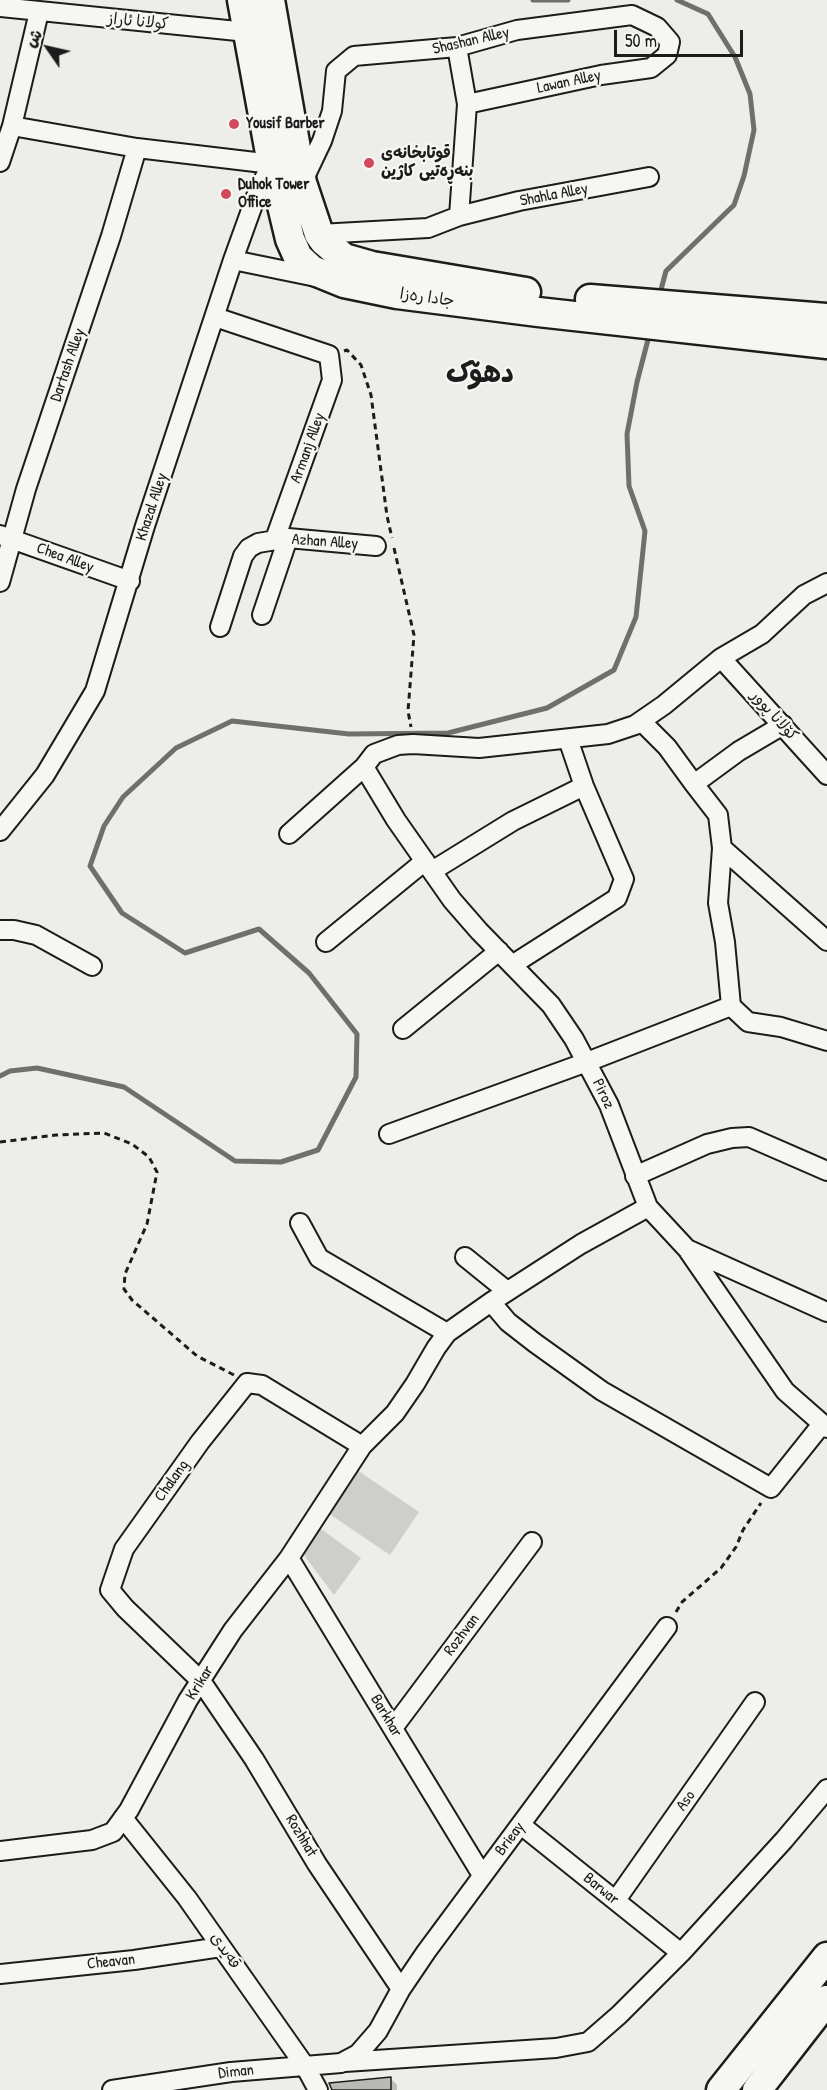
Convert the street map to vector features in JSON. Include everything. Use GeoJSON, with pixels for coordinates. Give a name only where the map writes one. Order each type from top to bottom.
{"type":"FeatureCollection","features":[{"type":"Feature","properties":{"kind":"main road","name":"جادا ره‌زا"},"geometry":{"type":"LineString","coordinates":[[242,0],[272,164],[290,239],[298,257],[304,264],[320,274],[348,284],[397,294],[540,303],[738,323],[827,344]]}},
{"type":"Feature","properties":{"kind":"main road","name":"جادا ره‌زا"},"geometry":{"type":"LineString","coordinates":[[270,0],[302,183],[319,234],[336,253],[372,266],[540,303]]}},
{"type":"Feature","properties":{"kind":"main road","name":"جادا ره‌زا"},"geometry":{"type":"LineString","coordinates":[[738,323],[827,318]]}},
{"type":"Feature","properties":{"kind":"main road"},"geometry":{"type":"LineString","coordinates":[[721,2090],[827,1957]]}},
{"type":"Feature","properties":{"kind":"main road"},"geometry":{"type":"LineString","coordinates":[[761,2089],[827,2000]]}},
{"type":"Feature","properties":{"kind":"street","name":"کولانا ئاراز"},"geometry":{"type":"LineString","coordinates":[[0,7],[277,34]]}},
{"type":"Feature","properties":{"kind":"street"},"geometry":{"type":"LineString","coordinates":[[0,162],[12,126],[39,12]]}},
{"type":"Feature","properties":{"kind":"street","name":"Shashan Alley"},"geometry":{"type":"LineString","coordinates":[[302,183],[322,141],[332,111],[336,71],[354,56],[457,47],[518,30],[632,15],[657,27],[670,42],[667,55]]}},
{"type":"Feature","properties":{"kind":"street"},"geometry":{"type":"LineString","coordinates":[[457,47],[467,104],[459,216]]}},
{"type":"Feature","properties":{"kind":"street","name":"Lawan Alley"},"geometry":{"type":"LineString","coordinates":[[467,104],[601,75],[651,68],[667,55]]}},
{"type":"Feature","properties":{"kind":"street"},"geometry":{"type":"LineString","coordinates":[[12,126],[137,148],[272,164]]}},
{"type":"Feature","properties":{"kind":"street","name":"Dartash Alley"},"geometry":{"type":"LineString","coordinates":[[0,582],[6,537],[26,489],[111,236],[137,148]]}},
{"type":"Feature","properties":{"kind":"street","name":"Khazal Alley"},"geometry":{"type":"LineString","coordinates":[[0,831],[45,775],[95,691],[148,518],[233,260],[259,188],[272,164]]}},
{"type":"Feature","properties":{"kind":"street","name":"Shahla Alley"},"geometry":{"type":"LineString","coordinates":[[319,234],[428,228],[459,216],[519,201],[649,177]]}},
{"type":"Feature","properties":{"kind":"street"},"geometry":{"type":"LineString","coordinates":[[233,260],[348,284]]}},
{"type":"Feature","properties":{"kind":"street"},"geometry":{"type":"LineString","coordinates":[[215,317],[328,355]]}},
{"type":"Feature","properties":{"kind":"street","name":"Armanj Alley"},"geometry":{"type":"LineString","coordinates":[[262,615],[281,539],[332,380],[328,355]]}},
{"type":"Feature","properties":{"kind":"street","name":"Chea Alley"},"geometry":{"type":"LineString","coordinates":[[6,537],[130,581]]}},
{"type":"Feature","properties":{"kind":"street","name":"Azhan Alley"},"geometry":{"type":"LineString","coordinates":[[220,627],[243,556],[249,548],[258,543],[281,539],[376,546]]}},
{"type":"Feature","properties":{"kind":"street"},"geometry":{"type":"LineString","coordinates":[[289,834],[364,766],[374,754],[398,745],[479,747],[608,734],[635,726],[721,658],[762,634],[804,595],[827,583]]}},
{"type":"Feature","properties":{"kind":"street","name":"کۆلانا پوور"},"geometry":{"type":"LineString","coordinates":[[721,658],[827,775]]}},
{"type":"Feature","properties":{"kind":"street"},"geometry":{"type":"LineString","coordinates":[[641,721],[667,747],[718,814],[722,848],[718,903],[725,942],[731,1006],[748,1022],[781,1027],[827,1041]]}},
{"type":"Feature","properties":{"kind":"street"},"geometry":{"type":"LineString","coordinates":[[694,783],[739,751],[783,725]]}},
{"type":"Feature","properties":{"kind":"street"},"geometry":{"type":"LineString","coordinates":[[512,965],[617,898],[624,879],[584,786],[568,739]]}},
{"type":"Feature","properties":{"kind":"street","name":"Piroz"},"geometry":{"type":"LineString","coordinates":[[364,766],[396,820],[452,900],[551,1005],[574,1039],[609,1105],[648,1207],[687,1249],[784,1391],[825,1426]]}},
{"type":"Feature","properties":{"kind":"street"},"geometry":{"type":"LineString","coordinates":[[326,942],[428,866],[584,786]]}},
{"type":"Feature","properties":{"kind":"street"},"geometry":{"type":"LineString","coordinates":[[722,848],[827,941]]}},
{"type":"Feature","properties":{"kind":"street"},"geometry":{"type":"LineString","coordinates":[[0,930],[14,930],[36,935],[92,966]]}},
{"type":"Feature","properties":{"kind":"street"},"geometry":{"type":"LineString","coordinates":[[403,1029],[499,951]]}},
{"type":"Feature","properties":{"kind":"street"},"geometry":{"type":"LineString","coordinates":[[389,1134],[587,1062],[731,1006]]}},
{"type":"Feature","properties":{"kind":"street"},"geometry":{"type":"LineString","coordinates":[[635,1176],[707,1144],[732,1138],[749,1137],[827,1171]]}},
{"type":"Feature","properties":{"kind":"street","name":"Krikar"},"geometry":{"type":"LineString","coordinates":[[0,1851],[92,1840],[113,1832],[188,1700],[233,1630],[289,1558],[362,1446],[395,1413],[447,1334],[491,1302],[581,1244],[648,1207]]}},
{"type":"Feature","properties":{"kind":"street"},"geometry":{"type":"LineString","coordinates":[[300,1223],[319,1258],[447,1334]]}},
{"type":"Feature","properties":{"kind":"street"},"geometry":{"type":"LineString","coordinates":[[687,1249],[827,1312]]}},
{"type":"Feature","properties":{"kind":"street"},"geometry":{"type":"LineString","coordinates":[[465,1257],[507,1292]]}},
{"type":"Feature","properties":{"kind":"street"},"geometry":{"type":"LineString","coordinates":[[491,1302],[508,1322],[602,1391],[771,1488],[825,1426]]}},
{"type":"Feature","properties":{"kind":"street"},"geometry":{"type":"LineString","coordinates":[[247,1383],[262,1385],[362,1446]]}},
{"type":"Feature","properties":{"kind":"street","name":"Chalang"},"geometry":{"type":"LineString","coordinates":[[201,1681],[124,1608],[110,1590],[124,1549],[200,1442],[247,1383]]}},
{"type":"Feature","properties":{"kind":"street","name":"Rozhvan"},"geometry":{"type":"LineString","coordinates":[[393,1728],[532,1542]]}},
{"type":"Feature","properties":{"kind":"street","name":"Barkhar"},"geometry":{"type":"LineString","coordinates":[[289,1558],[482,1875]]}},
{"type":"Feature","properties":{"kind":"street","name":"Brieay"},"geometry":{"type":"LineString","coordinates":[[358,2054],[378,2031],[401,1989],[482,1875],[667,1627]]}},
{"type":"Feature","properties":{"kind":"street","name":"Rozhhat"},"geometry":{"type":"LineString","coordinates":[[201,1681],[254,1759],[317,1864],[401,1989]]}},
{"type":"Feature","properties":{"kind":"street","name":"Aso"},"geometry":{"type":"LineString","coordinates":[[616,1900],[756,1702]]}},
{"type":"Feature","properties":{"kind":"street"},"geometry":{"type":"LineString","coordinates":[[341,2063],[556,2048],[588,2042],[619,2015],[681,1953],[827,1790]]}},
{"type":"Feature","properties":{"kind":"street","name":"قەیدی"},"geometry":{"type":"LineString","coordinates":[[123,1818],[187,1898],[305,2066],[318,2090]]}},
{"type":"Feature","properties":{"kind":"street","name":"Barwar"},"geometry":{"type":"LineString","coordinates":[[521,1825],[681,1953]]}},
{"type":"Feature","properties":{"kind":"street","name":"Cheavan"},"geometry":{"type":"LineString","coordinates":[[0,1974],[134,1960],[221,1947]]}},
{"type":"Feature","properties":{"kind":"street","name":"Diman"},"geometry":{"type":"LineString","coordinates":[[112,2090],[231,2072],[341,2063],[358,2054]]}},
{"type":"Feature","properties":{"kind":"path"},"geometry":{"type":"LineString","coordinates":[[328,355],[347,350],[361,365],[370,395],[387,516],[414,635],[408,711],[411,729]]}},
{"type":"Feature","properties":{"kind":"path"},"geometry":{"type":"LineString","coordinates":[[0,1142],[56,1135],[104,1134],[132,1144],[149,1157],[157,1172],[147,1224],[125,1274],[124,1289],[132,1300],[197,1356],[247,1383]]}},
{"type":"Feature","properties":{"kind":"path"},"geometry":{"type":"LineString","coordinates":[[667,1627],[682,1602],[721,1568],[771,1488]]}},
{"type":"Feature","properties":{"kind":"shaded area"},"geometry":{"type":"Polygon","coordinates":[[[357,1470],[419,1512],[390,1555],[328,1513],[357,1470]]]}},
{"type":"Feature","properties":{"kind":"shaded area"},"geometry":{"type":"Polygon","coordinates":[[[317,1526],[361,1558],[334,1595],[301,1551],[317,1526]]]}},
{"type":"Feature","properties":{"kind":"building"},"geometry":{"type":"Polygon","coordinates":[[[391,2077],[391,2090],[332,2090],[329,2083],[391,2077]]]}},
{"type":"Feature","properties":{"kind":"waterway"},"geometry":{"type":"LineString","coordinates":[[533,0],[568,0]]}},
{"type":"Feature","properties":{"kind":"waterway"},"geometry":{"type":"LineString","coordinates":[[659,297],[666,271],[734,205],[744,176],[754,130],[750,94],[735,57],[708,14],[677,0]]}},
{"type":"Feature","properties":{"kind":"waterway"},"geometry":{"type":"LineString","coordinates":[[0,1076],[10,1071],[37,1068],[124,1087],[235,1161],[281,1162],[318,1150],[356,1077],[357,1034],[309,973],[259,929],[185,953],[122,913],[90,866],[104,826],[123,797],[176,748],[232,721],[349,734],[448,733],[547,708],[614,670],[636,617],[645,531],[629,486],[627,434],[650,332]]}},
{"type":"Feature","properties":{"kind":"place","name":"Yousif Barber"},"geometry":{"type":"Point","coordinates":[234,124]}},
{"type":"Feature","properties":{"kind":"place","name":"قوتابخانەی بنەڕەتیی کاژین"},"geometry":{"type":"Point","coordinates":[369,163]}},
{"type":"Feature","properties":{"kind":"place","name":"Duhok Tower Office"},"geometry":{"type":"Point","coordinates":[226,194]}},
{"type":"Feature","properties":{"kind":"district","name":"دھۆک"},"geometry":{"type":"Point","coordinates":[480,375]}}]}
